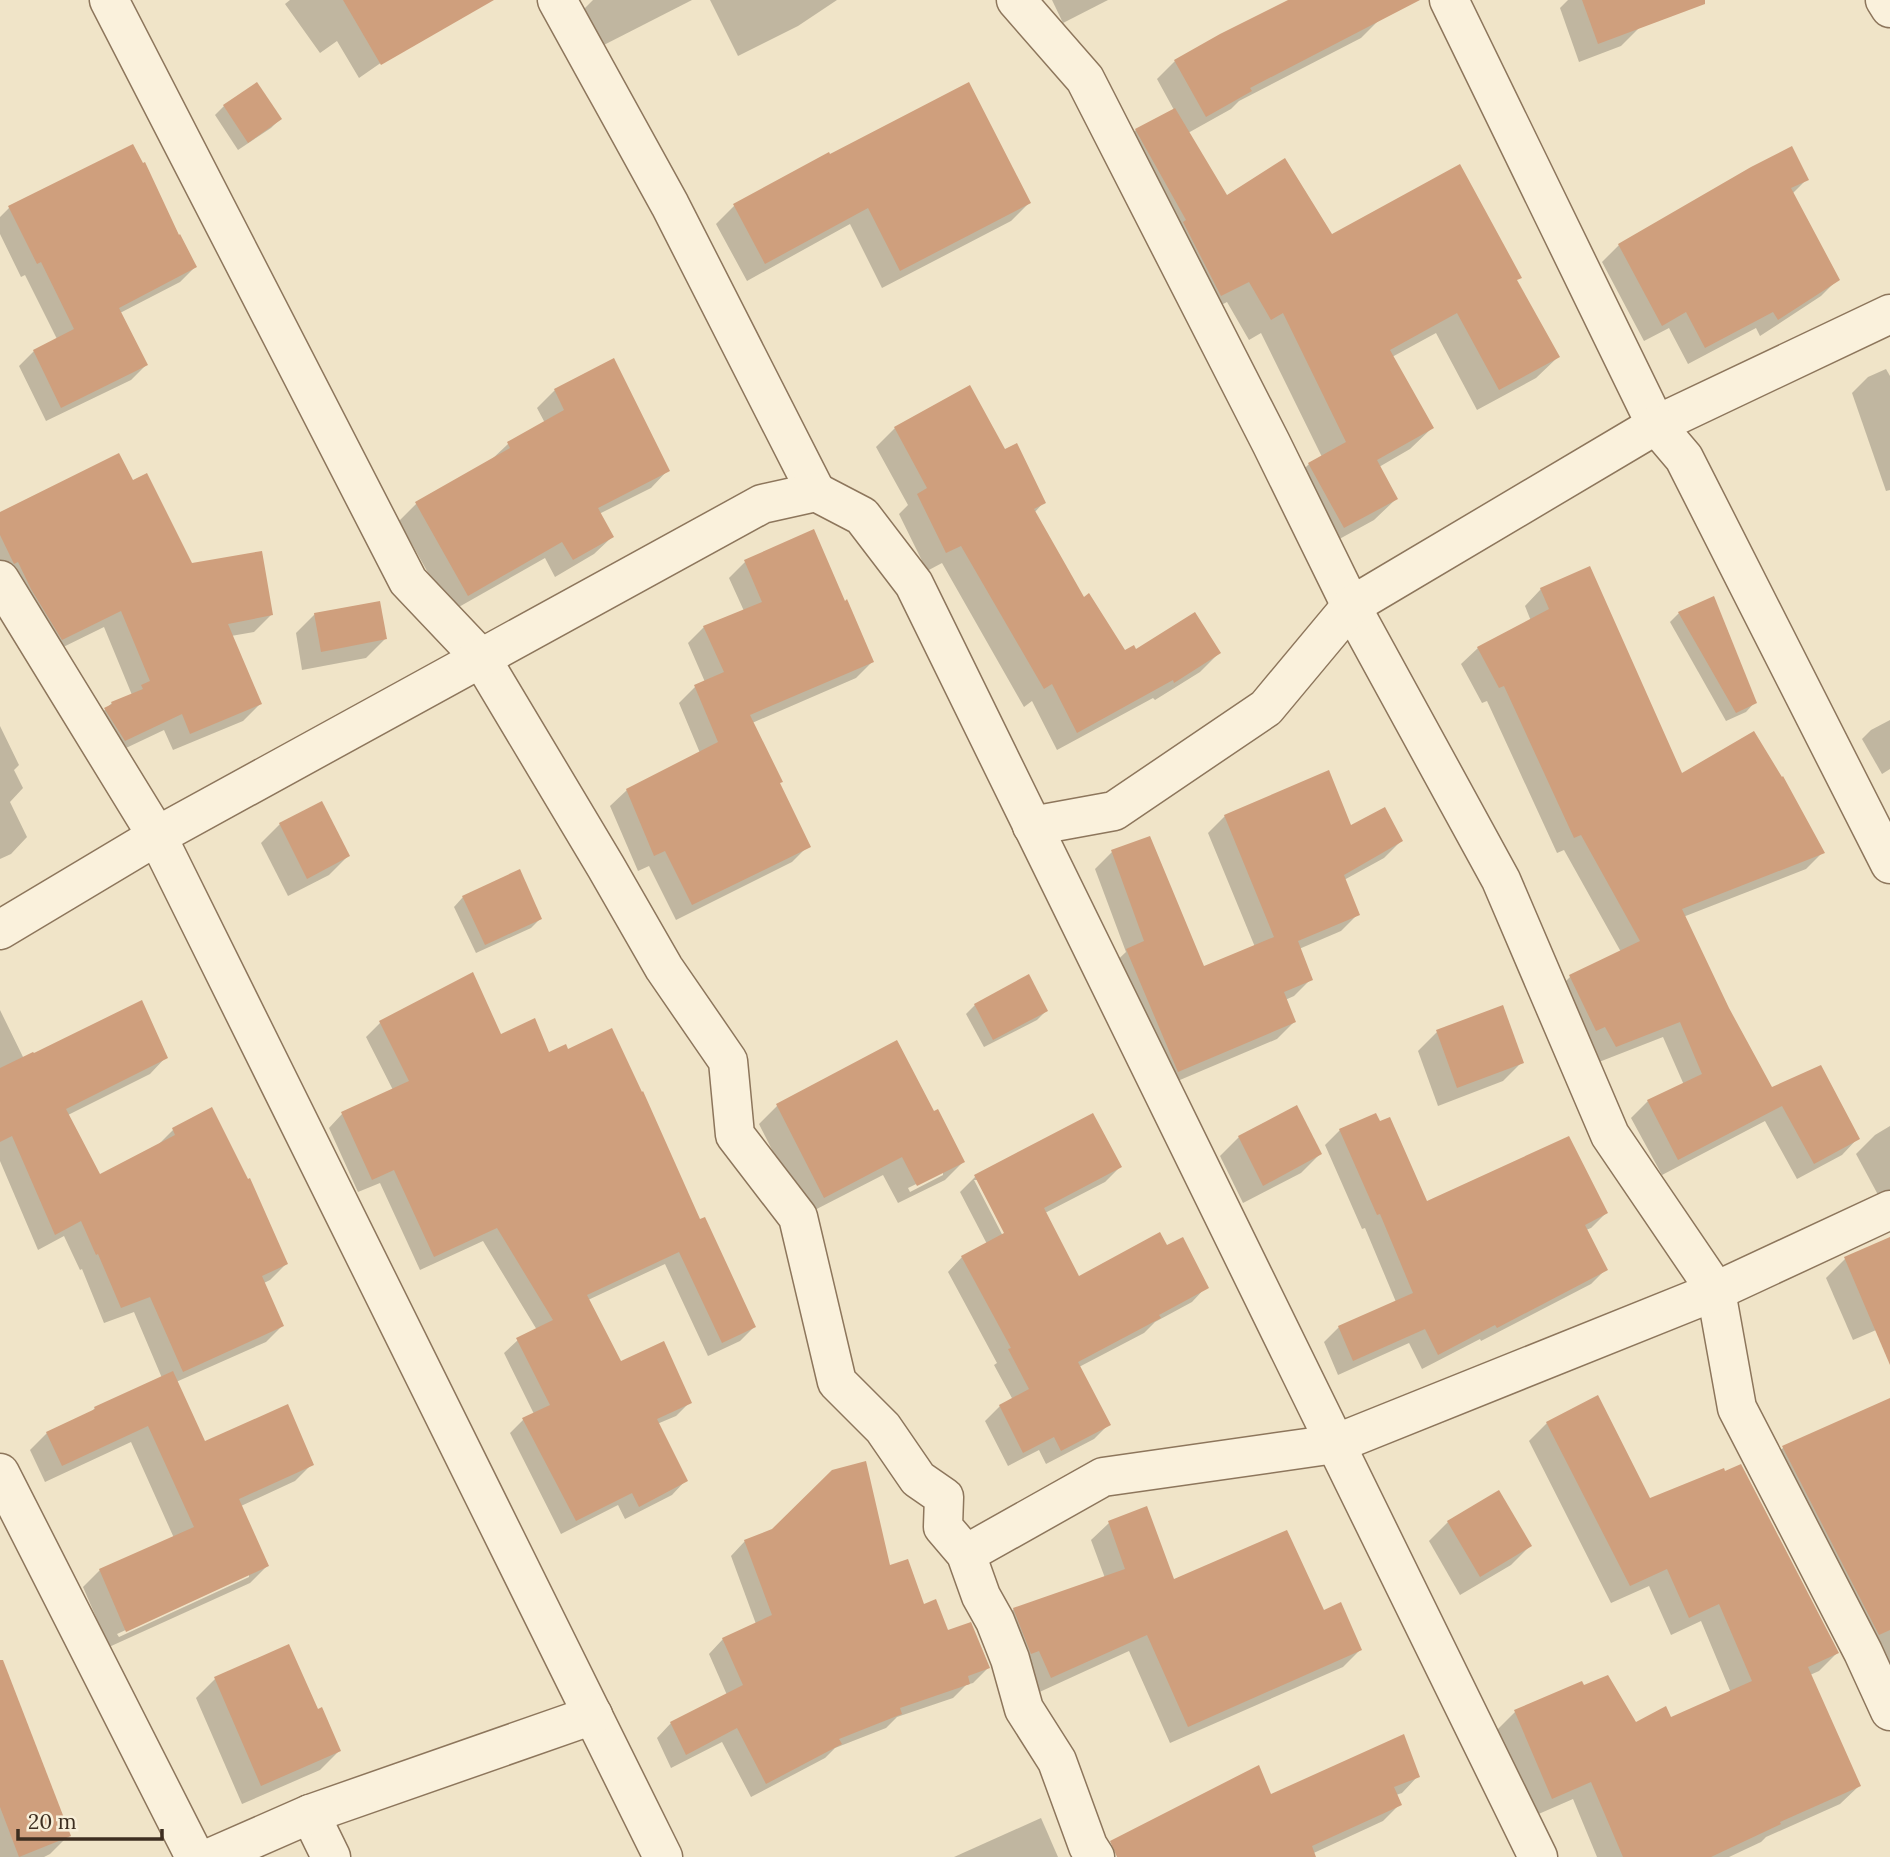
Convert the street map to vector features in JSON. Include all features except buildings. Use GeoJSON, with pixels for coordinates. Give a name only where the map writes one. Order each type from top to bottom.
{"type":"FeatureCollection","features":[{"type":"Feature","properties":{"kind":"street"},"geometry":{"type":"LineString","coordinates":[[109,0],[408,581],[481,658],[664,968],[728,1061],[735,1135],[798,1216],[837,1382],[883,1428],[918,1479],[944,1497],[943,1527],[966,1554],[981,1596],[995,1621],[1010,1660],[1024,1709],[1057,1761],[1088,1846],[1095,1857]]}},
{"type":"Feature","properties":{"kind":"street"},"geometry":{"type":"LineString","coordinates":[[557,0],[670,205],[816,492],[862,516],[914,584],[1538,1857]]}},
{"type":"Feature","properties":{"kind":"street"},"geometry":{"type":"LineString","coordinates":[[1016,0],[1085,79],[1351,606],[1501,880],[1610,1135],[1716,1291],[1737,1408],[1863,1652],[1890,1711]]}},
{"type":"Feature","properties":{"kind":"street"},"geometry":{"type":"LineString","coordinates":[[1449,0],[1656,425],[1684,458],[1890,864]]}},
{"type":"Feature","properties":{"kind":"street"},"geometry":{"type":"LineString","coordinates":[[1885,0],[1890,8]]}},
{"type":"Feature","properties":{"kind":"street"},"geometry":{"type":"LineString","coordinates":[[1032,826],[1114,811],[1266,708],[1351,606],[1656,425],[1890,314]]}},
{"type":"Feature","properties":{"kind":"street"},"geometry":{"type":"LineString","coordinates":[[0,930],[157,836],[762,504],[816,492]]}},
{"type":"Feature","properties":{"kind":"street"},"geometry":{"type":"LineString","coordinates":[[0,580],[157,836],[663,1857]]}},
{"type":"Feature","properties":{"kind":"street"},"geometry":{"type":"LineString","coordinates":[[966,1554],[1103,1477],[1335,1444],[1716,1291],[1890,1210]]}},
{"type":"Feature","properties":{"kind":"street"},"geometry":{"type":"LineString","coordinates":[[0,1473],[195,1857]]}},
{"type":"Feature","properties":{"kind":"street"},"geometry":{"type":"LineString","coordinates":[[212,1857],[310,1814],[593,1715]]}},
{"type":"Feature","properties":{"kind":"street"},"geometry":{"type":"LineString","coordinates":[[310,1814],[331,1857]]}}]}
